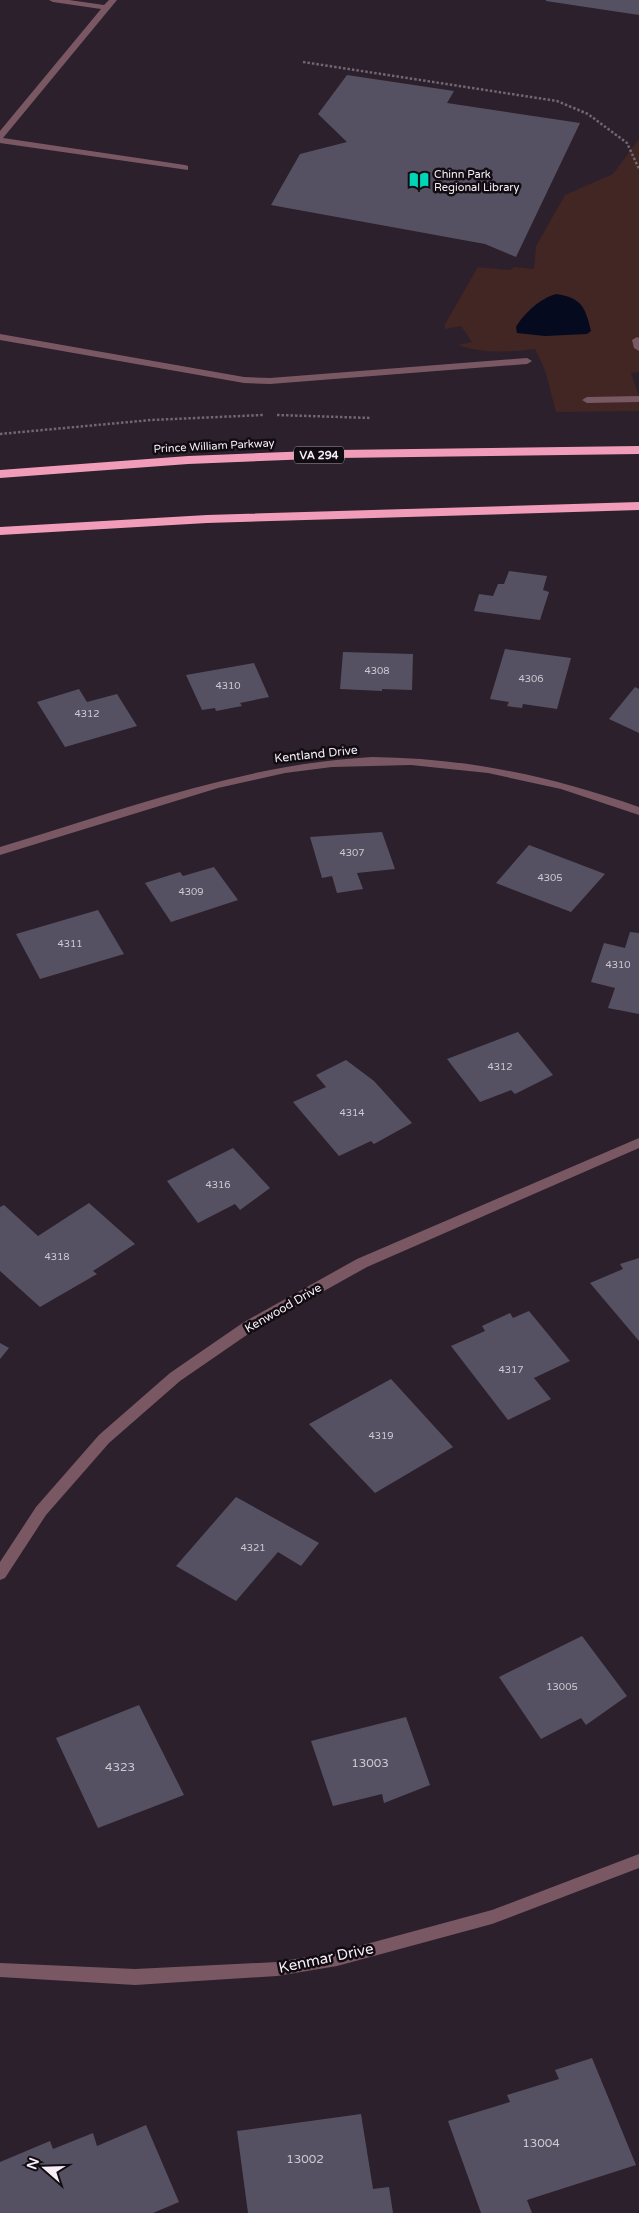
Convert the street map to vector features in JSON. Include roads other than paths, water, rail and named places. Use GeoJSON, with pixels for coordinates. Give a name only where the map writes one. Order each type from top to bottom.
{"type":"FeatureCollection","features":[{"type":"Feature","properties":{"kind":"highway","name":"Prince William Parkway"},"geometry":{"type":"LineString","coordinates":[[0,474],[188,460],[337,454],[639,450]]}},
{"type":"Feature","properties":{"kind":"highway"},"geometry":{"type":"LineString","coordinates":[[0,532],[207,519],[639,506]]}},
{"type":"Feature","properties":{"kind":"street"},"geometry":{"type":"LineString","coordinates":[[52,0],[107,8]]}},
{"type":"Feature","properties":{"kind":"street"},"geometry":{"type":"LineString","coordinates":[[0,138],[113,0]]}},
{"type":"Feature","properties":{"kind":"street"},"geometry":{"type":"LineString","coordinates":[[0,138],[185,168]]}},
{"type":"Feature","properties":{"kind":"street"},"geometry":{"type":"LineString","coordinates":[[0,337],[244,380],[270,381],[527,361]]}},
{"type":"Feature","properties":{"kind":"street"},"geometry":{"type":"LineString","coordinates":[[587,400],[639,399]]}},
{"type":"Feature","properties":{"kind":"street","name":"Kentland Drive"},"geometry":{"type":"LineString","coordinates":[[0,851],[209,787],[262,774],[331,763],[402,760],[460,764],[532,777],[587,791],[639,811]]}},
{"type":"Feature","properties":{"kind":"street","name":"Kenwood Drive"},"geometry":{"type":"LineString","coordinates":[[0,1574],[41,1511],[104,1439],[175,1377],[249,1326],[362,1263],[639,1143]]}},
{"type":"Feature","properties":{"kind":"street","name":"Kenmar Drive"},"geometry":{"type":"LineString","coordinates":[[0,1970],[135,1977],[277,1969],[337,1959],[492,1917],[639,1861]]}},
{"type":"Feature","properties":{"kind":"water"},"geometry":{"type":"Polygon","coordinates":[[[556,294],[572,298],[581,305],[587,316],[591,331],[587,334],[545,336],[517,333],[516,327],[528,311],[556,294]]]}},
{"type":"Feature","properties":{"kind":"place","name":"Chinn Park Regional Library"},"geometry":{"type":"Point","coordinates":[419,180]}}]}
